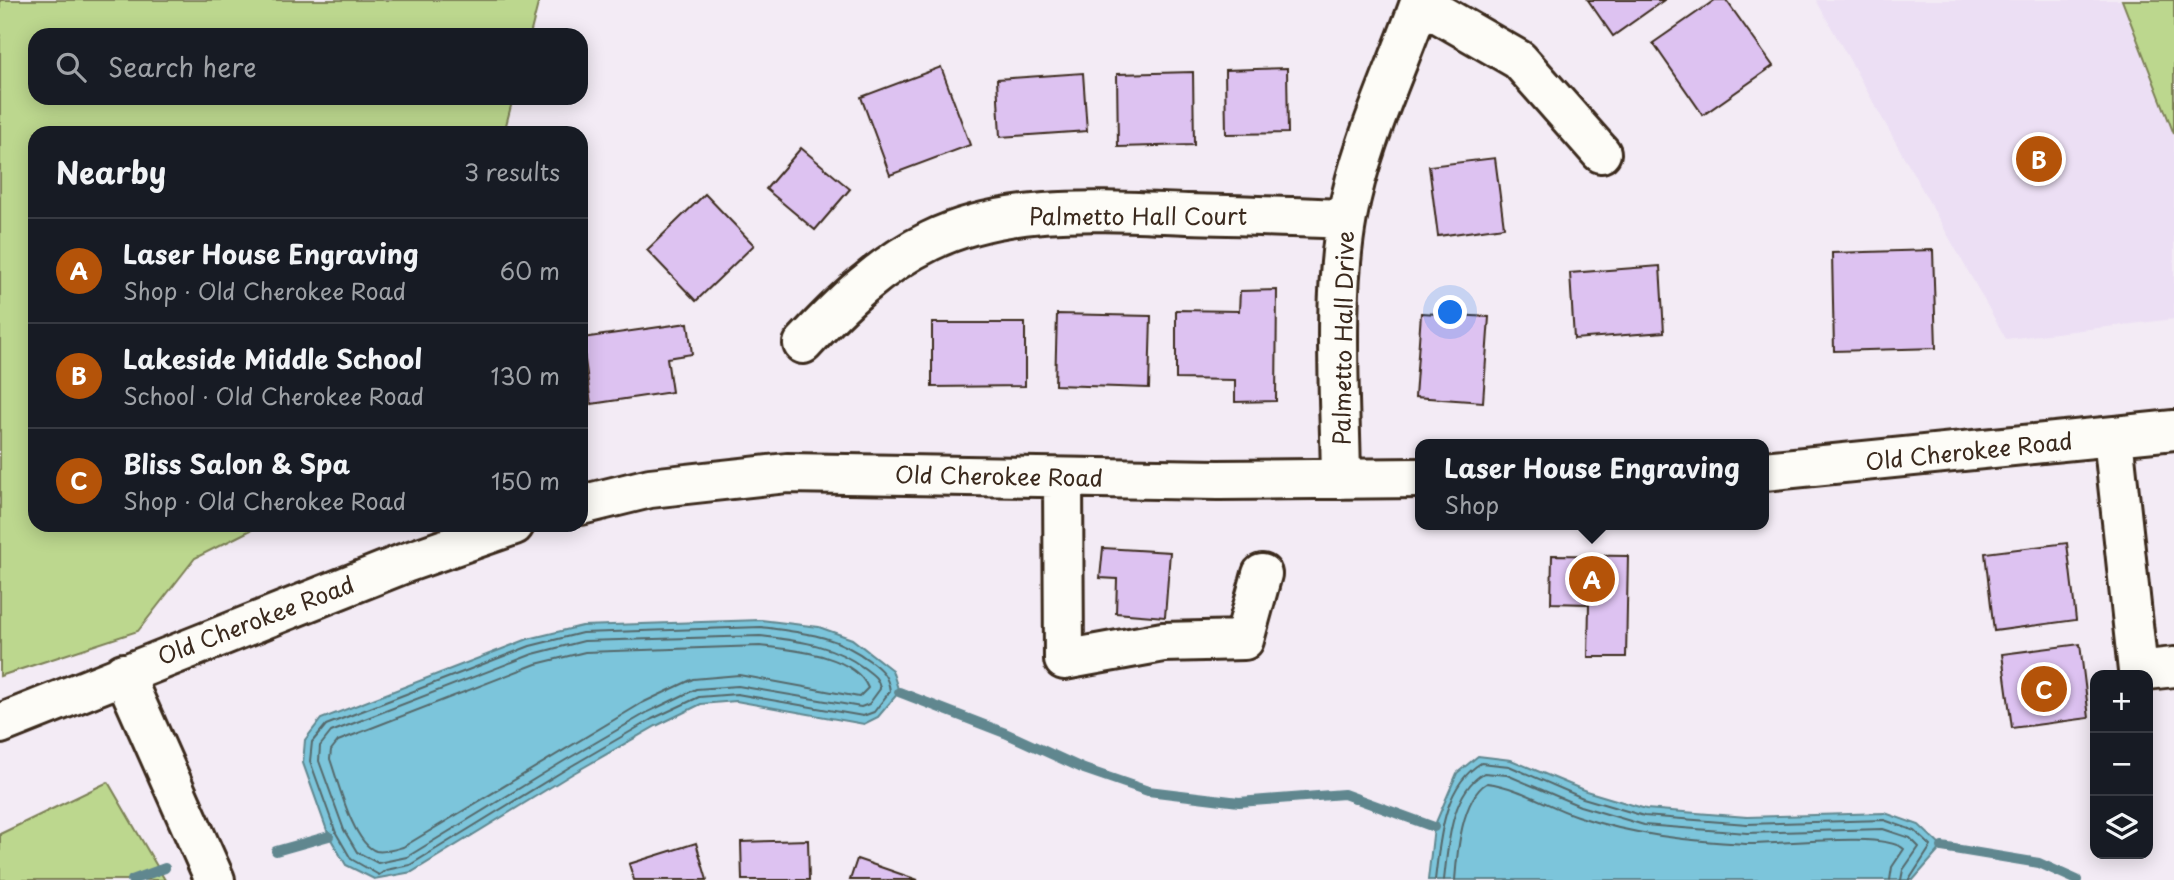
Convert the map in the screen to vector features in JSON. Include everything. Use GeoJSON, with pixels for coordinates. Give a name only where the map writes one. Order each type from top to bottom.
{"type":"FeatureCollection","features":[{"type":"Feature","properties":{"kind":"street"},"geometry":{"type":"LineString","coordinates":[[1421,2],[1519,60],[1601,153]]}},
{"type":"Feature","properties":{"kind":"street","name":"Palmetto Hall Drive"},"geometry":{"type":"LineString","coordinates":[[1341,478],[1340,297],[1346,219],[1360,160],[1421,2]]}},
{"type":"Feature","properties":{"kind":"street","name":"Palmetto Hall Court"},"geometry":{"type":"LineString","coordinates":[[803,344],[845,299],[883,269],[931,240],[986,221],[1044,214],[1138,212],[1346,219]]}},
{"type":"Feature","properties":{"kind":"street","name":"Old Cherokee Road"},"geometry":{"type":"LineString","coordinates":[[1769,470],[2174,430]]}},
{"type":"Feature","properties":{"kind":"street"},"geometry":{"type":"LineString","coordinates":[[2113,437],[2150,670]]}},
{"type":"Feature","properties":{"kind":"street","name":"Old Cherokee Road"},"geometry":{"type":"LineString","coordinates":[[588,503],[650,488],[787,472],[1063,478],[1415,478]]}},
{"type":"Feature","properties":{"kind":"street"},"geometry":{"type":"LineString","coordinates":[[1063,478],[1063,660],[1163,642],[1244,640],[1262,574]]}},
{"type":"Feature","properties":{"kind":"street","name":"Old Cherokee Road"},"geometry":{"type":"LineString","coordinates":[[0,723],[405,563],[494,532]]}},
{"type":"Feature","properties":{"kind":"street"},"geometry":{"type":"LineString","coordinates":[[123,673],[215,880]]}},
{"type":"Feature","properties":{"kind":"shaded area"},"geometry":{"type":"Polygon","coordinates":[[[1816,0],[2174,0],[2174,319],[2006,339],[1816,0]]]}},
{"type":"Feature","properties":{"kind":"green space"},"geometry":{"type":"Polygon","coordinates":[[[0,0],[539,0],[532,28],[28,28],[28,105],[511,105],[506,126],[28,126],[28,532],[247,532],[195,558],[138,631],[0,676],[0,0]]]}},
{"type":"Feature","properties":{"kind":"green space"},"geometry":{"type":"Polygon","coordinates":[[[2122,0],[2174,0],[2174,134],[2122,0]]]}},
{"type":"Feature","properties":{"kind":"green space"},"geometry":{"type":"Polygon","coordinates":[[[108,782],[165,880],[0,880],[0,834],[108,782]]]}},
{"type":"Feature","properties":{"kind":"water"},"geometry":{"type":"Polygon","coordinates":[[[761,620],[819,627],[852,639],[892,670],[899,692],[878,717],[864,724],[736,701],[701,704],[656,726],[572,774],[412,872],[374,879],[346,865],[329,836],[303,763],[305,740],[321,719],[528,639],[582,626],[761,620]]]}},
{"type":"Feature","properties":{"kind":"water"},"geometry":{"type":"Polygon","coordinates":[[[1478,756],[1511,760],[1586,791],[1646,809],[1747,817],[1885,813],[1919,825],[1942,847],[1913,880],[1428,880],[1434,827],[1457,773],[1478,756]]]}},
{"type":"Feature","properties":{"kind":"building"},"geometry":{"type":"Polygon","coordinates":[[[1588,0],[1664,0],[1613,36],[1588,0]]]}},
{"type":"Feature","properties":{"kind":"building"},"geometry":{"type":"Polygon","coordinates":[[[1715,0],[1726,0],[1773,66],[1703,115],[1653,43],[1715,0]]]}},
{"type":"Feature","properties":{"kind":"building"},"geometry":{"type":"Polygon","coordinates":[[[941,67],[970,145],[890,175],[861,97],[941,67]]]}},
{"type":"Feature","properties":{"kind":"building"},"geometry":{"type":"Polygon","coordinates":[[[1287,68],[1288,133],[1226,134],[1225,70],[1287,68]]]}},
{"type":"Feature","properties":{"kind":"building"},"geometry":{"type":"Polygon","coordinates":[[[1193,72],[1194,145],[1118,147],[1117,74],[1193,72]]]}},
{"type":"Feature","properties":{"kind":"building"},"geometry":{"type":"Polygon","coordinates":[[[1083,73],[1087,131],[1000,137],[997,79],[1083,73]]]}},
{"type":"Feature","properties":{"kind":"building"},"geometry":{"type":"Polygon","coordinates":[[[801,148],[850,189],[815,230],[766,189],[801,148]]]}},
{"type":"Feature","properties":{"kind":"building"},"geometry":{"type":"Polygon","coordinates":[[[1495,158],[1504,227],[1438,236],[1429,166],[1495,158]]]}},
{"type":"Feature","properties":{"kind":"building"},"geometry":{"type":"Polygon","coordinates":[[[705,194],[754,245],[696,301],[647,250],[705,194]]]}},
{"type":"Feature","properties":{"kind":"building"},"geometry":{"type":"Polygon","coordinates":[[[1933,250],[1936,348],[1834,351],[1832,253],[1933,250]]]}},
{"type":"Feature","properties":{"kind":"building"},"geometry":{"type":"Polygon","coordinates":[[[1660,266],[1664,332],[1574,339],[1570,273],[1660,266]]]}},
{"type":"Feature","properties":{"kind":"building"},"geometry":{"type":"Polygon","coordinates":[[[1277,290],[1276,401],[1235,402],[1235,380],[1176,379],[1176,310],[1239,311],[1240,291],[1277,290]]]}},
{"type":"Feature","properties":{"kind":"building"},"geometry":{"type":"Polygon","coordinates":[[[1421,313],[1489,317],[1483,402],[1415,397],[1421,313]]]}},
{"type":"Feature","properties":{"kind":"building"},"geometry":{"type":"Polygon","coordinates":[[[1057,314],[1151,316],[1149,388],[1055,385],[1057,314]]]}},
{"type":"Feature","properties":{"kind":"building"},"geometry":{"type":"Polygon","coordinates":[[[688,323],[692,354],[667,358],[672,392],[591,404],[588,337],[688,323]]]}},
{"type":"Feature","properties":{"kind":"building"},"geometry":{"type":"Polygon","coordinates":[[[932,323],[1025,323],[1025,386],[932,387],[932,323]]]}},
{"type":"Feature","properties":{"kind":"building"},"geometry":{"type":"Polygon","coordinates":[[[2067,543],[2076,620],[1994,631],[1985,553],[2067,543]]]}},
{"type":"Feature","properties":{"kind":"building"},"geometry":{"type":"Polygon","coordinates":[[[1103,548],[1170,552],[1165,617],[1116,613],[1117,579],[1100,578],[1103,548]]]}},
{"type":"Feature","properties":{"kind":"building"},"geometry":{"type":"Polygon","coordinates":[[[1552,555],[1628,556],[1626,657],[1588,657],[1589,604],[1551,603],[1552,555]]]}},
{"type":"Feature","properties":{"kind":"building"},"geometry":{"type":"Polygon","coordinates":[[[2080,644],[2089,718],[2012,728],[2002,654],[2080,644]]]}},
{"type":"Feature","properties":{"kind":"building"},"geometry":{"type":"Polygon","coordinates":[[[808,840],[809,880],[742,880],[741,842],[808,840]]]}},
{"type":"Feature","properties":{"kind":"building"},"geometry":{"type":"Polygon","coordinates":[[[696,843],[707,880],[634,880],[629,864],[696,843]]]}},
{"type":"Feature","properties":{"kind":"building"},"geometry":{"type":"Polygon","coordinates":[[[857,859],[918,880],[850,880],[857,859]]]}},
{"type":"Feature","properties":{"kind":"waterway"},"geometry":{"type":"LineString","coordinates":[[899,692],[1005,733],[1084,769],[1148,791],[1239,802],[1344,794],[1434,827]]}},
{"type":"Feature","properties":{"kind":"waterway"},"geometry":{"type":"LineString","coordinates":[[276,851],[329,836]]}},
{"type":"Feature","properties":{"kind":"waterway"},"geometry":{"type":"LineString","coordinates":[[1942,847],[2039,863],[2077,880]]}},
{"type":"Feature","properties":{"kind":"waterway"},"geometry":{"type":"LineString","coordinates":[[132,880],[165,868]]}},
{"type":"Feature","properties":{"kind":"place","name":"Lakeside Middle School"},"geometry":{"type":"Point","coordinates":[2039,159]}},
{"type":"Feature","properties":{"kind":"place","name":"Laser House Engraving"},"geometry":{"type":"Point","coordinates":[1592,579]}},
{"type":"Feature","properties":{"kind":"place","name":"Bliss Salon & Spa"},"geometry":{"type":"Point","coordinates":[2044,689]}}]}
